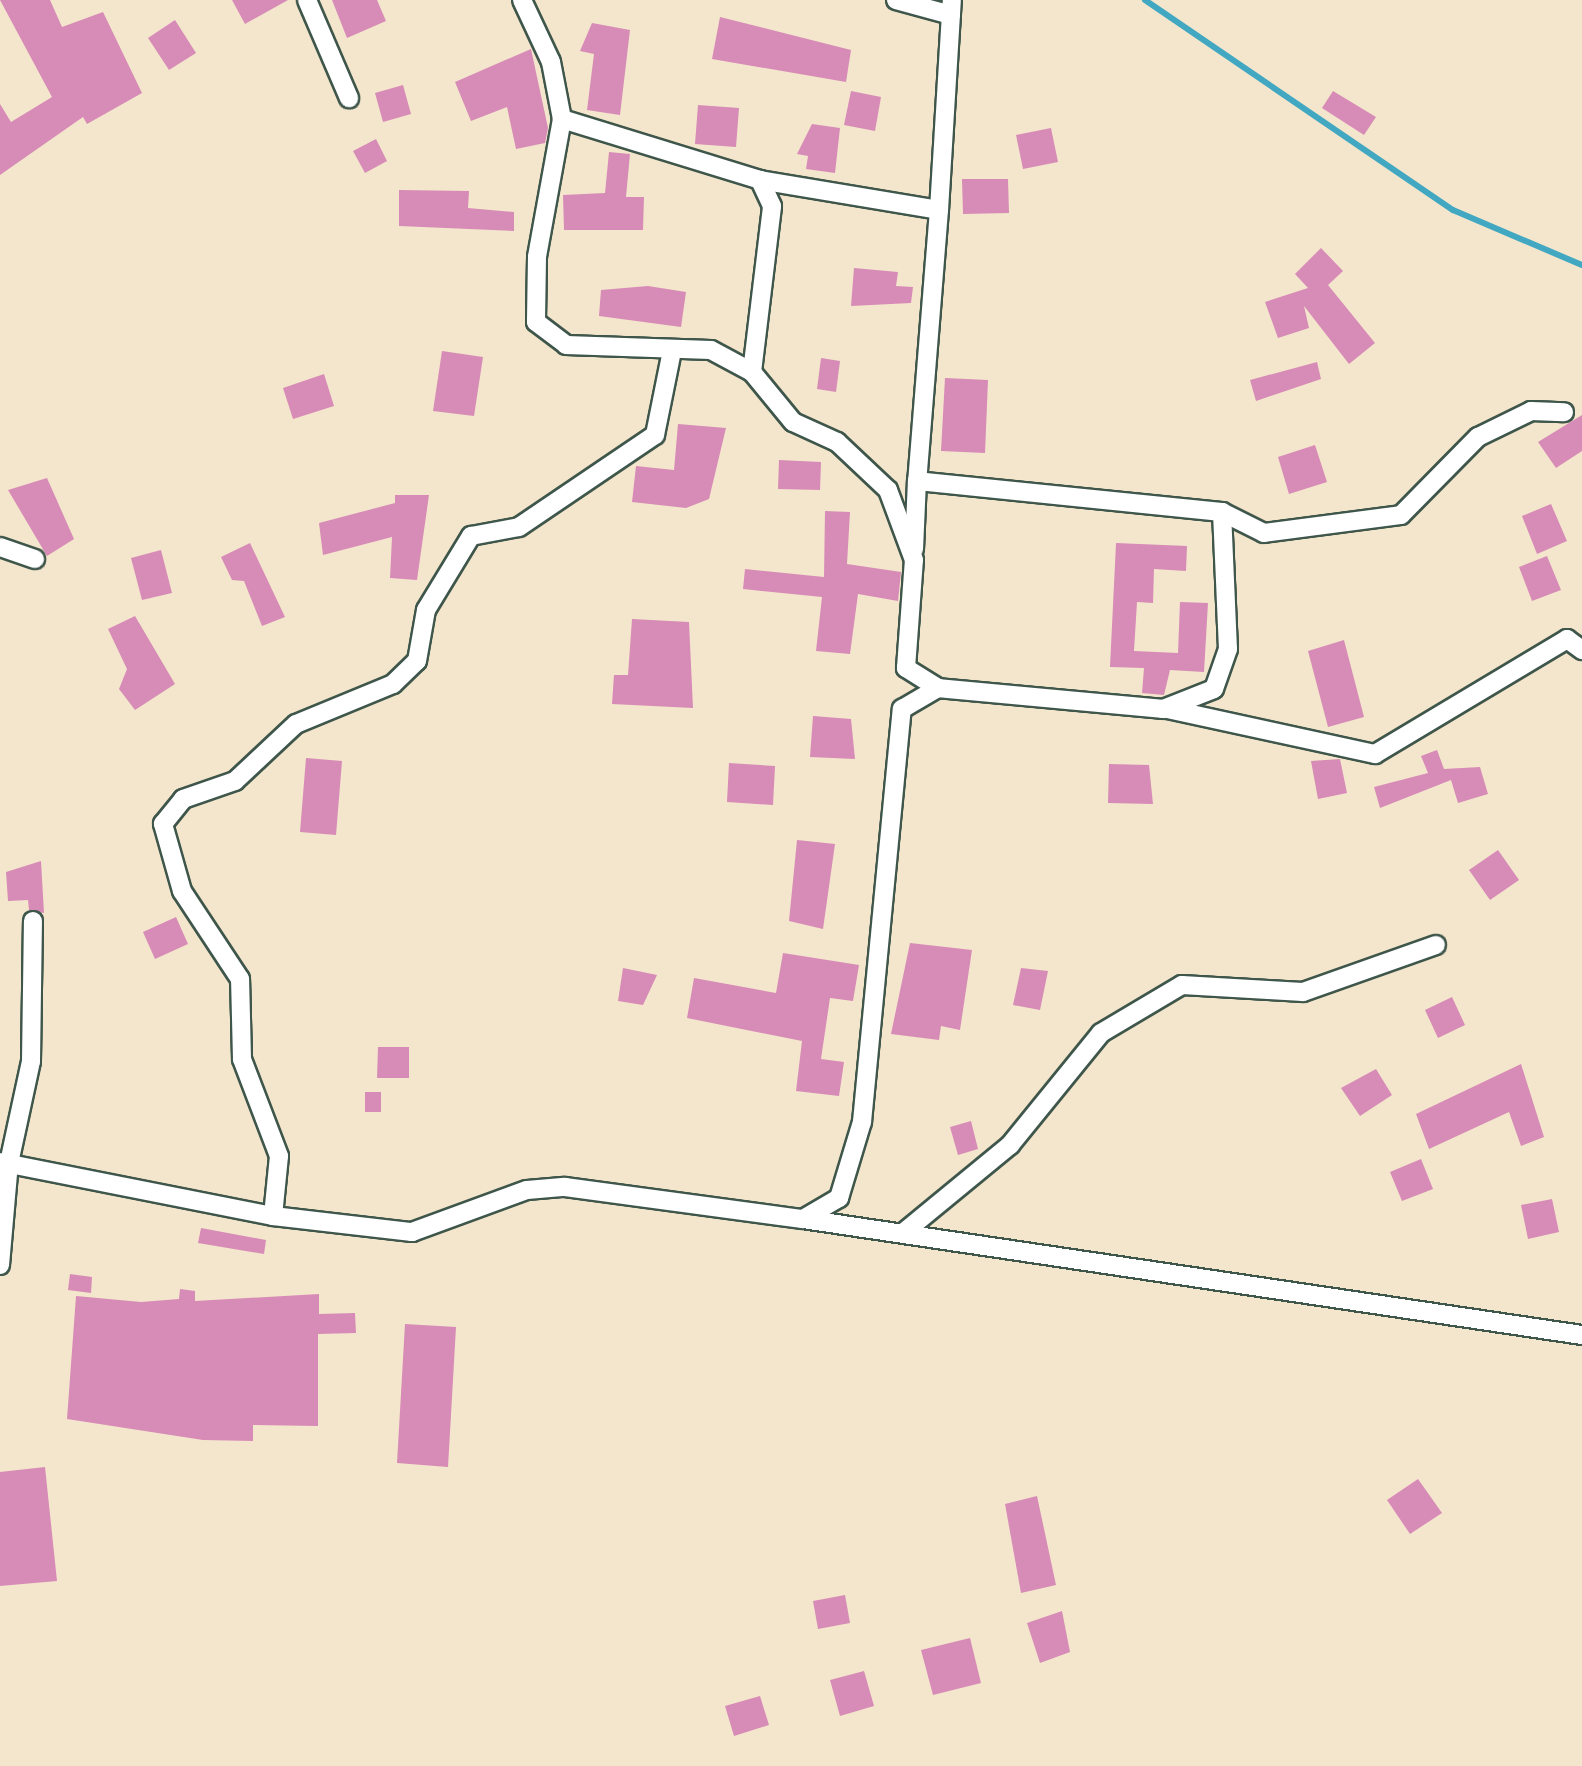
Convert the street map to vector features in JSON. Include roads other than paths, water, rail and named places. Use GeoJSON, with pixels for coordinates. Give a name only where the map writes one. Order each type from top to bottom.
{"type":"FeatureCollection","features":[{"type":"Feature","properties":{"kind":"street"},"geometry":{"type":"LineString","coordinates":[[307,0],[349,98]]}},
{"type":"Feature","properties":{"kind":"street"},"geometry":{"type":"LineString","coordinates":[[522,0],[552,62],[562,119],[536,257],[536,322],[566,345],[712,350],[752,372],[793,422],[837,442],[888,490],[914,560]]}},
{"type":"Feature","properties":{"kind":"street"},"geometry":{"type":"LineString","coordinates":[[896,0],[952,8],[906,668],[938,688],[1163,709],[1375,754],[1567,639],[1582,650]]}},
{"type":"Feature","properties":{"kind":"street"},"geometry":{"type":"LineString","coordinates":[[562,119],[760,180],[939,210]]}},
{"type":"Feature","properties":{"kind":"street"},"geometry":{"type":"LineString","coordinates":[[752,372],[772,206],[760,180]]}},
{"type":"Feature","properties":{"kind":"street"},"geometry":{"type":"LineString","coordinates":[[272,1216],[279,1156],[242,1059],[240,979],[182,891],[163,824],[182,798],[235,782],[326,706],[393,684],[417,661],[426,610],[471,536],[519,526],[655,435],[672,351]]}},
{"type":"Feature","properties":{"kind":"street"},"geometry":{"type":"LineString","coordinates":[[917,480],[1222,512],[1264,533],[1400,515],[1478,437],[1531,411],[1564,412]]}},
{"type":"Feature","properties":{"kind":"street"},"geometry":{"type":"LineString","coordinates":[[1163,709],[1214,688],[1228,649],[1222,512]]}},
{"type":"Feature","properties":{"kind":"street"},"geometry":{"type":"LineString","coordinates":[[0,547],[36,559]]}},
{"type":"Feature","properties":{"kind":"street"},"geometry":{"type":"LineString","coordinates":[[803,1219],[839,1198],[862,1122],[902,709],[938,688]]}},
{"type":"Feature","properties":{"kind":"street"},"geometry":{"type":"LineString","coordinates":[[0,1265],[4,1162],[32,1061],[34,921]]}},
{"type":"Feature","properties":{"kind":"street"},"geometry":{"type":"LineString","coordinates":[[903,1233],[1010,1145],[1101,1033],[1182,986],[1303,992],[1436,945]]}},
{"type":"Feature","properties":{"kind":"street"},"geometry":{"type":"LineString","coordinates":[[4,1162],[272,1216],[412,1232],[527,1190],[565,1187],[903,1233],[1582,1335]]}},
{"type":"Feature","properties":{"kind":"waterway"},"geometry":{"type":"LineString","coordinates":[[1145,0],[1453,210],[1582,265]]}}]}
